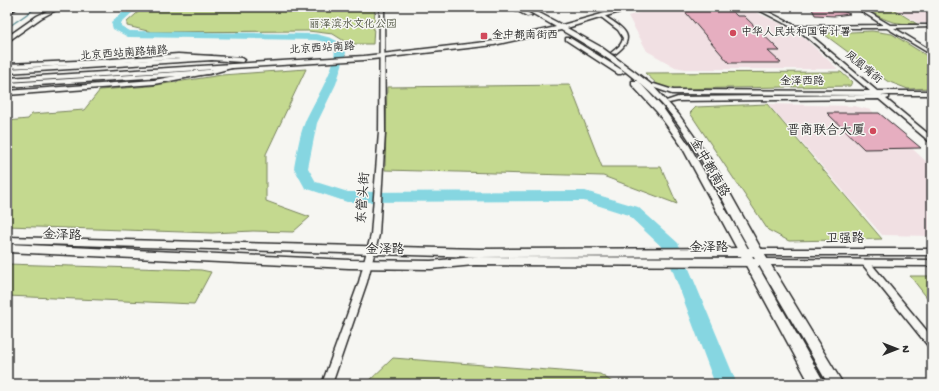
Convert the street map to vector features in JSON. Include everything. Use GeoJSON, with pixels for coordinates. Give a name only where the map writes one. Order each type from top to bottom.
{"type":"FeatureCollection","features":[{"type":"Feature","properties":{"kind":"main road"},"geometry":{"type":"LineString","coordinates":[[7,36],[39,14],[53,7]]}},
{"type":"Feature","properties":{"kind":"main road"},"geometry":{"type":"LineString","coordinates":[[7,40],[39,17],[59,7]]}},
{"type":"Feature","properties":{"kind":"main road","name":"金中都南路"},"geometry":{"type":"LineString","coordinates":[[513,7],[595,47],[624,67],[664,102],[682,123],[696,144],[750,256],[818,384]]}},
{"type":"Feature","properties":{"kind":"main road","name":"金中都南路"},"geometry":{"type":"LineString","coordinates":[[524,7],[555,27]]}},
{"type":"Feature","properties":{"kind":"main road","name":"北京西站南路"},"geometry":{"type":"LineString","coordinates":[[555,27],[618,7]]}},
{"type":"Feature","properties":{"kind":"main road","name":"北京西站南路"},"geometry":{"type":"LineString","coordinates":[[7,75],[442,50],[494,42],[633,7]]}},
{"type":"Feature","properties":{"kind":"main road"},"geometry":{"type":"LineString","coordinates":[[7,66],[99,62],[178,56],[212,58]]}},
{"type":"Feature","properties":{"kind":"main road","name":"北京西站南路"},"geometry":{"type":"LineString","coordinates":[[7,80],[240,62]]}},
{"type":"Feature","properties":{"kind":"main road"},"geometry":{"type":"LineString","coordinates":[[7,93],[154,82],[209,72]]}},
{"type":"Feature","properties":{"kind":"main road","name":"金泽路"},"geometry":{"type":"LineString","coordinates":[[7,240],[644,258]]}},
{"type":"Feature","properties":{"kind":"main road","name":"金泽路"},"geometry":{"type":"LineString","coordinates":[[7,248],[368,264],[431,265],[474,261],[750,256],[763,262]]}},
{"type":"Feature","properties":{"kind":"main road"},"geometry":{"type":"LineString","coordinates":[[763,262],[836,384]]}},
{"type":"Feature","properties":{"kind":"street","name":"东管头街"},"geometry":{"type":"LineString","coordinates":[[327,384],[363,282],[375,235],[382,132],[382,7]]}},
{"type":"Feature","properties":{"kind":"street","name":"凤凰嘴街"},"geometry":{"type":"LineString","coordinates":[[755,7],[802,28],[875,91]]}},
{"type":"Feature","properties":{"kind":"street","name":"凤凰嘴街"},"geometry":{"type":"LineString","coordinates":[[763,7],[802,28],[932,133]]}},
{"type":"Feature","properties":{"kind":"street"},"geometry":{"type":"LineString","coordinates":[[858,7],[932,53]]}},
{"type":"Feature","properties":{"kind":"street"},"geometry":{"type":"LineString","coordinates":[[602,16],[624,32],[626,37],[622,48],[613,53]]}},
{"type":"Feature","properties":{"kind":"street"},"geometry":{"type":"LineString","coordinates":[[802,28],[932,27]]}},
{"type":"Feature","properties":{"kind":"street","name":"北京西站南路辅路"},"geometry":{"type":"LineString","coordinates":[[7,71],[212,58],[240,62]]}},
{"type":"Feature","properties":{"kind":"street","name":"北京西站南路辅路"},"geometry":{"type":"LineString","coordinates":[[7,85],[209,72],[240,62]]}},
{"type":"Feature","properties":{"kind":"street","name":"金泽西路"},"geometry":{"type":"LineString","coordinates":[[654,86],[672,92],[875,91],[885,96],[932,93]]}},
{"type":"Feature","properties":{"kind":"street","name":"凤凰嘴街"},"geometry":{"type":"LineString","coordinates":[[885,96],[932,141]]}},
{"type":"Feature","properties":{"kind":"street","name":"金泽西路"},"geometry":{"type":"LineString","coordinates":[[669,101],[678,98],[932,96]]}},
{"type":"Feature","properties":{"kind":"street","name":"卫强路"},"geometry":{"type":"LineString","coordinates":[[750,256],[932,252]]}},
{"type":"Feature","properties":{"kind":"street","name":"卫强路"},"geometry":{"type":"LineString","coordinates":[[763,262],[932,263]]}},
{"type":"Feature","properties":{"kind":"street"},"geometry":{"type":"LineString","coordinates":[[866,263],[932,344]]}},
{"type":"Feature","properties":{"kind":"shaded area","name":"中华人民共和国审计署"},"geometry":{"type":"Polygon","coordinates":[[[658,7],[745,7],[802,36],[838,69],[685,69],[675,67],[647,51],[628,16],[658,7]]]}},
{"type":"Feature","properties":{"kind":"shaded area"},"geometry":{"type":"Polygon","coordinates":[[[892,7],[932,7],[932,23],[918,23],[892,7]]]}},
{"type":"Feature","properties":{"kind":"shaded area"},"geometry":{"type":"Polygon","coordinates":[[[768,104],[854,106],[871,110],[932,167],[932,236],[882,235],[768,104]]]}},
{"type":"Feature","properties":{"kind":"green space","name":"丽泽滨水文化公园"},"geometry":{"type":"Polygon","coordinates":[[[144,7],[375,7],[373,44],[349,44],[333,34],[308,31],[152,32],[127,26],[127,22],[144,7]]]}},
{"type":"Feature","properties":{"kind":"green space"},"geometry":{"type":"Polygon","coordinates":[[[864,7],[890,7],[917,24],[889,21],[864,7]]]}},
{"type":"Feature","properties":{"kind":"green space"},"geometry":{"type":"Polygon","coordinates":[[[872,31],[892,34],[932,59],[932,88],[908,89],[887,81],[825,35],[830,33],[872,31]]]}},
{"type":"Feature","properties":{"kind":"green space"},"geometry":{"type":"Polygon","coordinates":[[[306,69],[266,154],[266,201],[310,217],[293,232],[253,231],[212,233],[7,226],[7,121],[28,119],[32,114],[84,110],[100,90],[150,86],[222,75],[306,69]]]}},
{"type":"Feature","properties":{"kind":"green space"},"geometry":{"type":"Polygon","coordinates":[[[841,72],[852,82],[850,86],[670,89],[657,84],[645,73],[841,72]]]}},
{"type":"Feature","properties":{"kind":"green space"},"geometry":{"type":"Polygon","coordinates":[[[570,85],[602,167],[661,167],[677,204],[603,176],[385,170],[387,87],[570,85]]]}},
{"type":"Feature","properties":{"kind":"green space"},"geometry":{"type":"Polygon","coordinates":[[[767,104],[882,239],[789,241],[768,230],[690,113],[696,107],[767,104]]]}},
{"type":"Feature","properties":{"kind":"green space"},"geometry":{"type":"Polygon","coordinates":[[[7,264],[201,270],[211,272],[194,304],[7,296],[7,264]]]}},
{"type":"Feature","properties":{"kind":"green space"},"geometry":{"type":"Polygon","coordinates":[[[910,276],[932,276],[932,304],[910,276]]]}},
{"type":"Feature","properties":{"kind":"green space"},"geometry":{"type":"Polygon","coordinates":[[[393,358],[600,374],[615,384],[366,384],[393,358]]]}},
{"type":"Feature","properties":{"kind":"building","name":"中华人民共和国审计署"},"geometry":{"type":"Polygon","coordinates":[[[681,7],[728,7],[737,16],[744,16],[780,51],[768,51],[781,63],[729,63],[681,7]]]}},
{"type":"Feature","properties":{"kind":"building"},"geometry":{"type":"Polygon","coordinates":[[[811,7],[832,7],[850,14],[834,16],[815,15],[811,7]]]}},
{"type":"Feature","properties":{"kind":"building","name":"晋商联合大厦"},"geometry":{"type":"Polygon","coordinates":[[[827,113],[879,113],[921,148],[864,149],[827,113]]]}},
{"type":"Feature","properties":{"kind":"waterway"},"geometry":{"type":"LineString","coordinates":[[7,28],[37,7]]}},
{"type":"Feature","properties":{"kind":"waterway"},"geometry":{"type":"LineString","coordinates":[[134,7],[116,22],[116,27],[128,34],[316,37],[328,40],[339,46],[341,53],[330,84],[311,123],[301,168],[310,185],[347,197],[585,196],[633,211],[672,247],[726,384]]}},
{"type":"Feature","properties":{"kind":"railway"},"geometry":{"type":"LineString","coordinates":[[7,15],[19,7]]}},
{"type":"Feature","properties":{"kind":"place","name":"中华人民共和国审计署"},"geometry":{"type":"Point","coordinates":[733,33]}},
{"type":"Feature","properties":{"kind":"place","name":"金中都南街西"},"geometry":{"type":"Point","coordinates":[484,36]}},
{"type":"Feature","properties":{"kind":"place","name":"晋商联合大厦"},"geometry":{"type":"Point","coordinates":[873,131]}}]}
